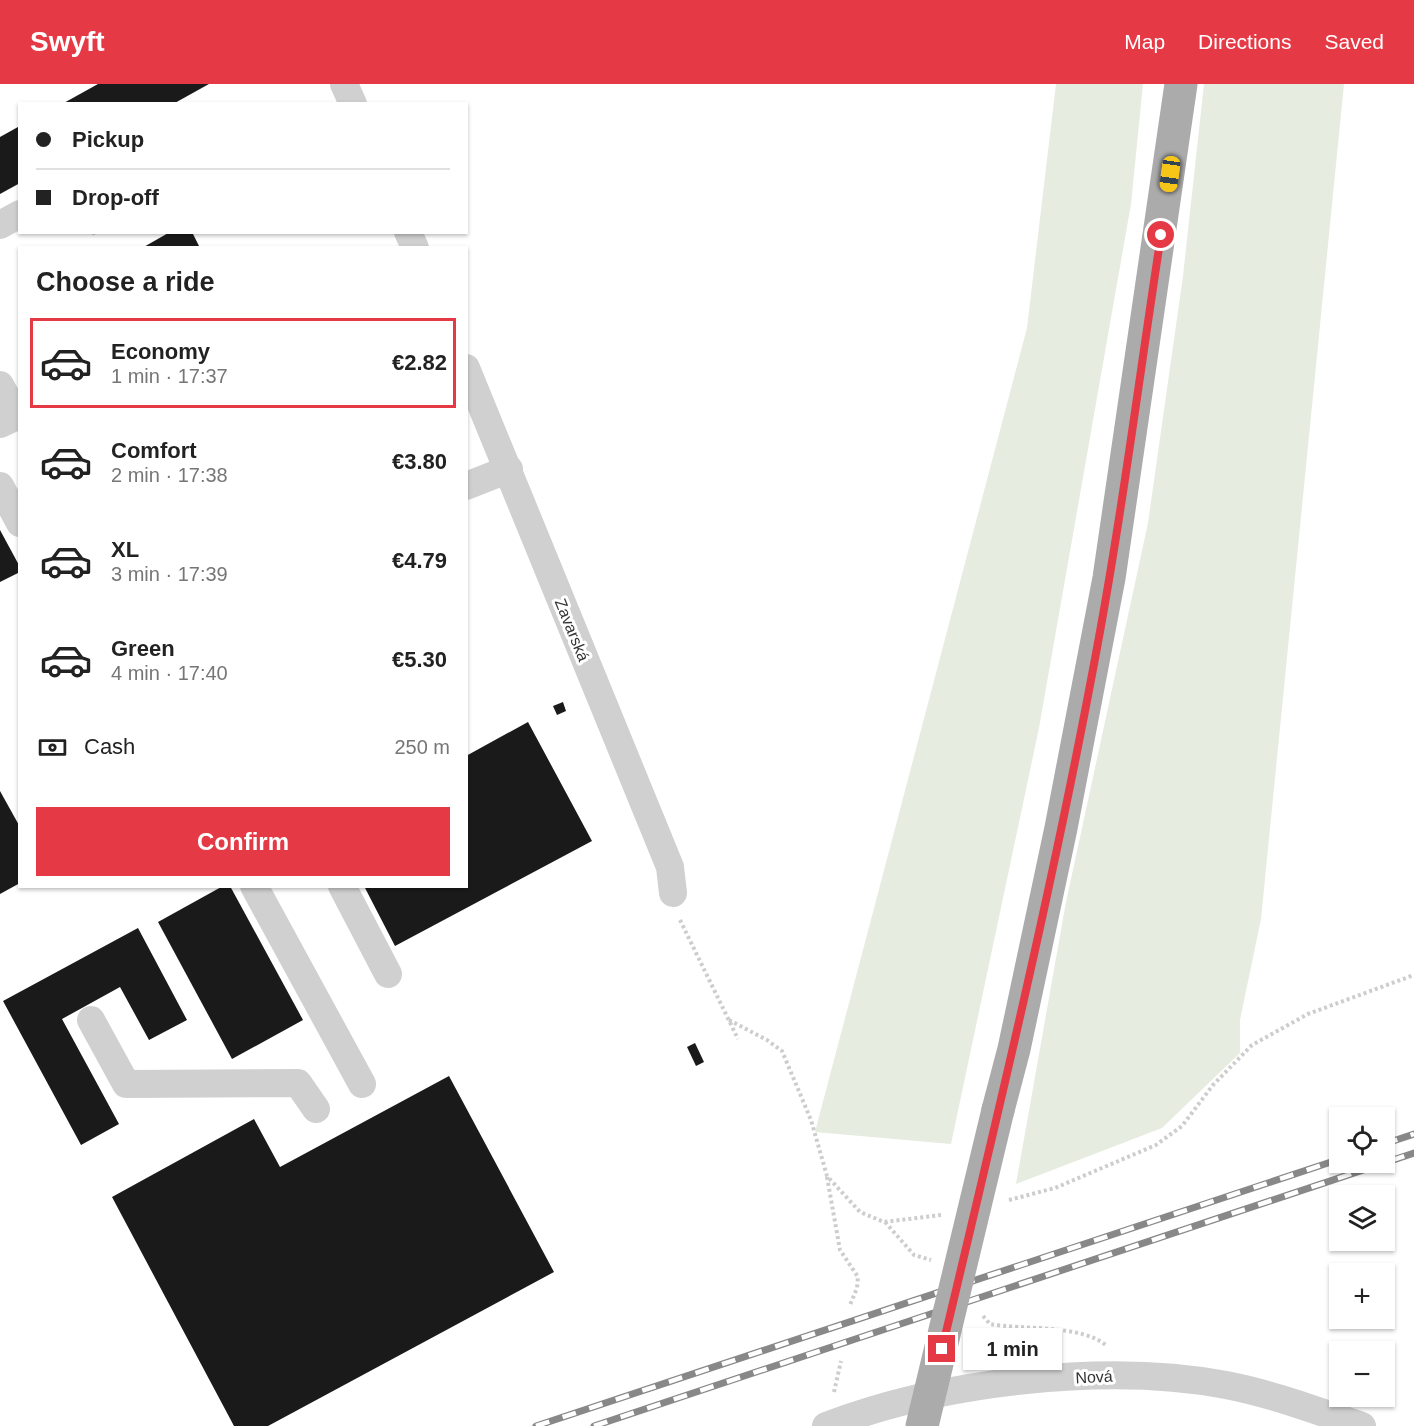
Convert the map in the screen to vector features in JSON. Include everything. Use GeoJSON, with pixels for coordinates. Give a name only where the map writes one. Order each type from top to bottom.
{"type":"FeatureCollection","features":[{"type":"Feature","properties":{"kind":"main road"},"geometry":{"type":"LineString","coordinates":[[922,1426],[1021,1018],[1096,653],[1122,503],[1181,84]]}},
{"type":"Feature","properties":{"kind":"street"},"geometry":{"type":"LineString","coordinates":[[344,84],[352,102]]}},
{"type":"Feature","properties":{"kind":"street"},"geometry":{"type":"LineString","coordinates":[[0,225],[18,215]]}},
{"type":"Feature","properties":{"kind":"street","name":"Zavarská"},"geometry":{"type":"LineString","coordinates":[[468,373],[670,867],[673,893]]}},
{"type":"Feature","properties":{"kind":"street"},"geometry":{"type":"LineString","coordinates":[[0,385],[12,418]]}},
{"type":"Feature","properties":{"kind":"street"},"geometry":{"type":"LineString","coordinates":[[468,485],[509,469]]}},
{"type":"Feature","properties":{"kind":"street"},"geometry":{"type":"LineString","coordinates":[[0,486],[18,519]]}},
{"type":"Feature","properties":{"kind":"street"},"geometry":{"type":"LineString","coordinates":[[255,888],[362,1084]]}},
{"type":"Feature","properties":{"kind":"street"},"geometry":{"type":"LineString","coordinates":[[343,888],[388,975]]}},
{"type":"Feature","properties":{"kind":"street"},"geometry":{"type":"LineString","coordinates":[[91,1020],[126,1084],[298,1083],[316,1109]]}},
{"type":"Feature","properties":{"kind":"street","name":"Nová"},"geometry":{"type":"LineString","coordinates":[[826,1426],[899,1403],[966,1389],[1045,1380],[1121,1376],[1191,1380],[1227,1385],[1276,1398],[1362,1426]]}},
{"type":"Feature","properties":{"kind":"path"},"geometry":{"type":"LineString","coordinates":[[685,928],[738,1040]]}},
{"type":"Feature","properties":{"kind":"path"},"geometry":{"type":"LineString","coordinates":[[1252,1045],[1308,1014],[1414,975]]}},
{"type":"Feature","properties":{"kind":"path"},"geometry":{"type":"LineString","coordinates":[[827,1176],[840,1250],[858,1277],[857,1288],[850,1305]]}},
{"type":"Feature","properties":{"kind":"path"},"geometry":{"type":"LineString","coordinates":[[884,1222],[914,1255],[936,1261]]}},
{"type":"Feature","properties":{"kind":"path"},"geometry":{"type":"LineString","coordinates":[[983,1316],[990,1324],[1048,1328],[1093,1337],[1110,1348],[1120,1351],[1121,1376]]}},
{"type":"Feature","properties":{"kind":"shaded area"},"geometry":{"type":"Polygon","coordinates":[[[1056,84],[1143,84],[1131,204],[1039,728],[951,1144],[815,1132],[1027,328],[1056,84]]]}},
{"type":"Feature","properties":{"kind":"shaded area"},"geometry":{"type":"Polygon","coordinates":[[[1204,84],[1344,84],[1261,919],[1240,1020],[1240,1053],[1162,1128],[1016,1184],[1066,902],[1148,523],[1183,276],[1204,84]]]}},
{"type":"Feature","properties":{"kind":"building"},"geometry":{"type":"Polygon","coordinates":[[[98,84],[209,84],[177,102],[66,102],[98,84]]]}},
{"type":"Feature","properties":{"kind":"building"},"geometry":{"type":"Polygon","coordinates":[[[18,127],[18,184],[0,194],[0,137],[18,127]]]}},
{"type":"Feature","properties":{"kind":"building"},"geometry":{"type":"Polygon","coordinates":[[[166,234],[193,234],[199,246],[146,246],[166,234]]]}},
{"type":"Feature","properties":{"kind":"building"},"geometry":{"type":"Polygon","coordinates":[[[0,530],[18,563],[18,573],[0,582],[0,530]]]}},
{"type":"Feature","properties":{"kind":"building"},"geometry":{"type":"Polygon","coordinates":[[[563,702],[566,711],[557,715],[553,706],[563,702]]]}},
{"type":"Feature","properties":{"kind":"building"},"geometry":{"type":"Polygon","coordinates":[[[528,722],[592,841],[395,946],[365,888],[468,888],[468,755],[528,722]]]}},
{"type":"Feature","properties":{"kind":"building"},"geometry":{"type":"Polygon","coordinates":[[[0,791],[18,823],[18,884],[0,894],[0,791]]]}},
{"type":"Feature","properties":{"kind":"building"},"geometry":{"type":"Polygon","coordinates":[[[219,888],[231,888],[303,1020],[232,1059],[158,922],[219,888]]]}},
{"type":"Feature","properties":{"kind":"building"},"geometry":{"type":"Polygon","coordinates":[[[138,928],[187,1020],[149,1040],[120,987],[62,1019],[119,1124],[81,1145],[3,1001],[138,928]]]}},
{"type":"Feature","properties":{"kind":"building"},"geometry":{"type":"Polygon","coordinates":[[[695,1043],[704,1062],[696,1066],[687,1047],[695,1043]]]}},
{"type":"Feature","properties":{"kind":"building"},"geometry":{"type":"Polygon","coordinates":[[[449,1076],[554,1272],[268,1426],[234,1426],[112,1197],[254,1119],[280,1167],[449,1076]]]}},
{"type":"Feature","properties":{"kind":"railway"},"geometry":{"type":"LineString","coordinates":[[1395,1140],[1414,1134]]}},
{"type":"Feature","properties":{"kind":"railway"},"geometry":{"type":"LineString","coordinates":[[594,1426],[1414,1153]]}},
{"type":"Feature","properties":{"kind":"railway"},"geometry":{"type":"LineString","coordinates":[[536,1426],[1329,1163]]}},
{"type":"Feature","properties":{"kind":"route"},"geometry":{"type":"LineString","coordinates":[[942,1349],[1014,1049],[1094,664],[1122,503],[1161,235]]}}]}
